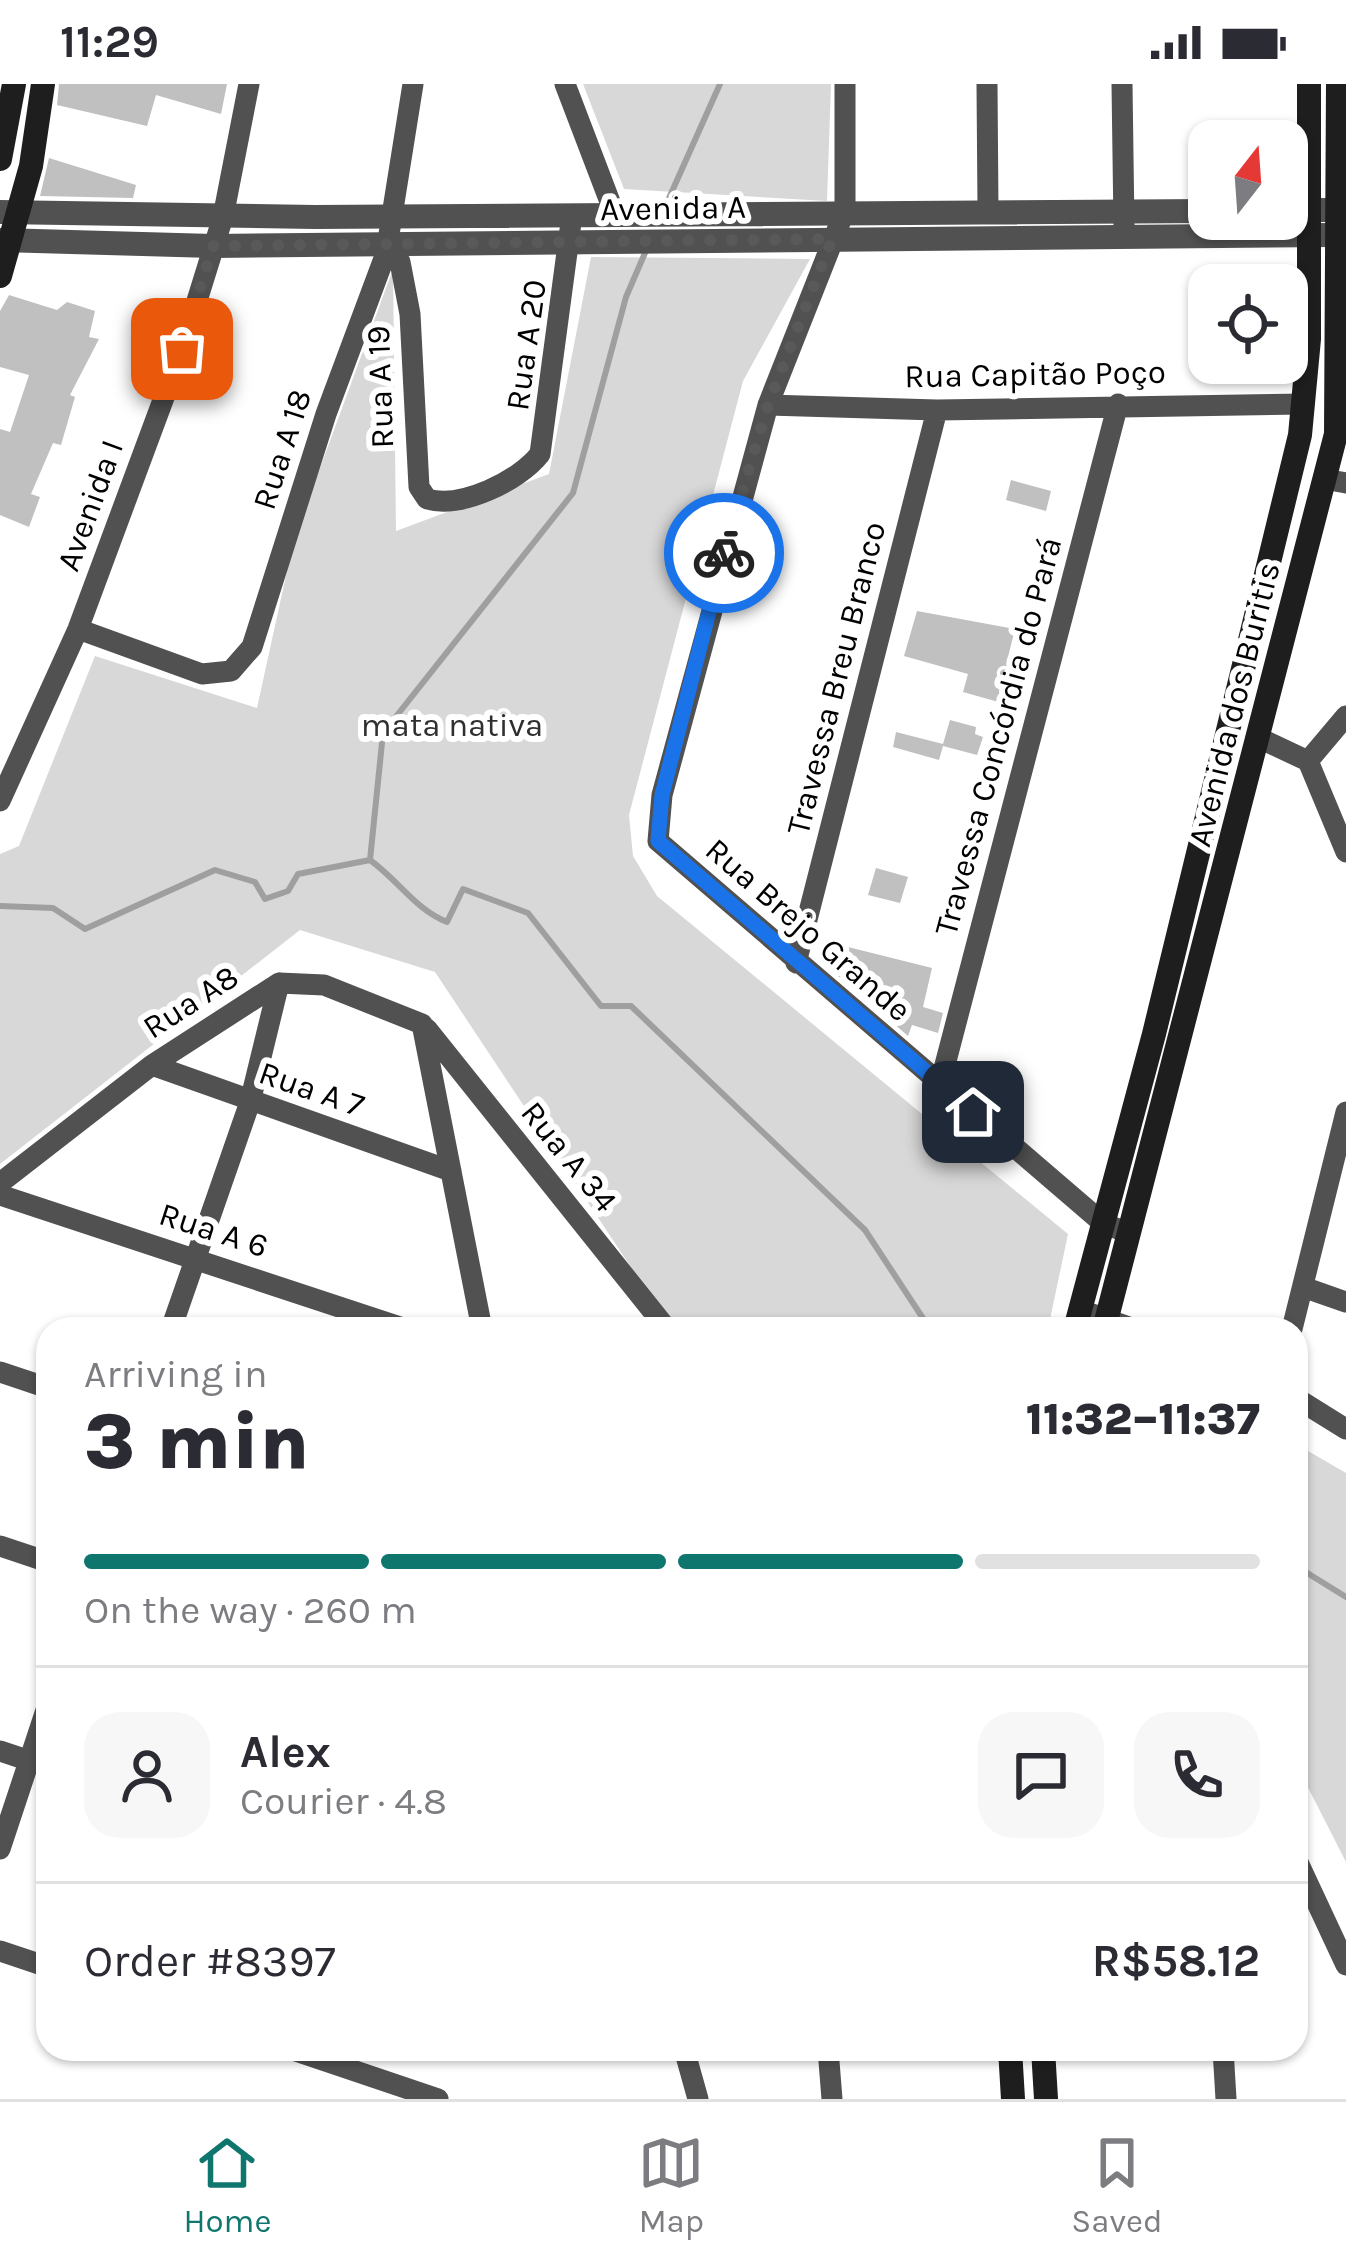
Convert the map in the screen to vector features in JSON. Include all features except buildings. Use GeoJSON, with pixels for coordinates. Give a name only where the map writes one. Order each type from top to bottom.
{"type":"FeatureCollection","features":[{"type":"Feature","properties":{"kind":"main road"},"geometry":{"type":"LineString","coordinates":[[0,159],[14,84]]}},
{"type":"Feature","properties":{"kind":"main road"},"geometry":{"type":"LineString","coordinates":[[0,276],[10,212],[43,84]]}},
{"type":"Feature","properties":{"kind":"main road","name":"Avenida dos Buritis"},"geometry":{"type":"LineString","coordinates":[[1308,120],[1310,84]]}},
{"type":"Feature","properties":{"kind":"main road","name":"Avenida dos Buritis"},"geometry":{"type":"LineString","coordinates":[[1078,1317],[1115,1228],[1335,481],[1341,222],[1338,84]]}},
{"type":"Feature","properties":{"kind":"main road","name":"Avenida dos Buritis"},"geometry":{"type":"LineString","coordinates":[[1107,1317],[1115,1228],[1304,404],[1301,240]]}},
{"type":"Feature","properties":{"kind":"main road"},"geometry":{"type":"LineString","coordinates":[[1011,2061],[1013,2099]]}},
{"type":"Feature","properties":{"kind":"main road"},"geometry":{"type":"LineString","coordinates":[[1044,2061],[1046,2099]]}},
{"type":"Feature","properties":{"kind":"street","name":"Avenida I"},"geometry":{"type":"LineString","coordinates":[[0,800],[79,628],[182,349],[223,217],[249,84]]}},
{"type":"Feature","properties":{"kind":"street","name":"Rua A 18"},"geometry":{"type":"LineString","coordinates":[[79,628],[202,674],[217,675],[240,663],[252,647],[387,236],[413,84]]}},
{"type":"Feature","properties":{"kind":"street"},"geometry":{"type":"LineString","coordinates":[[565,84],[615,214]]}},
{"type":"Feature","properties":{"kind":"street"},"geometry":{"type":"LineString","coordinates":[[845,84],[845,211]]}},
{"type":"Feature","properties":{"kind":"street"},"geometry":{"type":"LineString","coordinates":[[987,84],[988,210]]}},
{"type":"Feature","properties":{"kind":"street"},"geometry":{"type":"LineString","coordinates":[[1122,84],[1124,238]]}},
{"type":"Feature","properties":{"kind":"street","name":"Rua Brejo Grande"},"geometry":{"type":"LineString","coordinates":[[845,211],[768,405],[662,795],[658,841],[796,963],[1115,1228]]}},
{"type":"Feature","properties":{"kind":"street","name":"Avenida A"},"geometry":{"type":"LineString","coordinates":[[6,240],[213,246],[387,236],[572,215],[1188,211]]}},
{"type":"Feature","properties":{"kind":"street","name":"Avenida A"},"geometry":{"type":"LineString","coordinates":[[10,212],[223,217],[387,236],[573,241],[1124,238],[1188,231]]}},
{"type":"Feature","properties":{"kind":"street","name":"Rua A 20"},"geometry":{"type":"LineString","coordinates":[[452,501],[521,475],[540,454],[573,241],[572,215]]}},
{"type":"Feature","properties":{"kind":"street","name":"Avenida A"},"geometry":{"type":"LineString","coordinates":[[1308,219],[1341,222]]}},
{"type":"Feature","properties":{"kind":"street","name":"Rua A 19"},"geometry":{"type":"LineString","coordinates":[[387,236],[400,262],[410,314],[419,487],[427,499],[452,501]]}},
{"type":"Feature","properties":{"kind":"street","name":"Travessa Concórdia do Pará"},"geometry":{"type":"LineString","coordinates":[[940,1084],[1118,404]]}},
{"type":"Feature","properties":{"kind":"street","name":"Rua Capitão Poço"},"geometry":{"type":"LineString","coordinates":[[768,405],[937,410],[1304,404]]}},
{"type":"Feature","properties":{"kind":"street","name":"Travessa Breu Branco"},"geometry":{"type":"LineString","coordinates":[[796,963],[937,410]]}},
{"type":"Feature","properties":{"kind":"street"},"geometry":{"type":"LineString","coordinates":[[1308,761],[1346,716]]}},
{"type":"Feature","properties":{"kind":"street"},"geometry":{"type":"LineString","coordinates":[[1259,738],[1308,761],[1346,852]]}},
{"type":"Feature","properties":{"kind":"street"},"geometry":{"type":"LineString","coordinates":[[175,1317],[250,1102],[279,983]]}},
{"type":"Feature","properties":{"kind":"street","name":"Rua A8"},"geometry":{"type":"LineString","coordinates":[[0,1183],[152,1065],[279,983],[324,985],[403,1011],[422,1024]]}},
{"type":"Feature","properties":{"kind":"street"},"geometry":{"type":"LineString","coordinates":[[422,1024],[480,1317]]}},
{"type":"Feature","properties":{"kind":"street","name":"Rua A 34"},"geometry":{"type":"LineString","coordinates":[[422,1024],[657,1317]]}},
{"type":"Feature","properties":{"kind":"street","name":"Rua A 7"},"geometry":{"type":"LineString","coordinates":[[152,1065],[451,1171]]}},
{"type":"Feature","properties":{"kind":"street"},"geometry":{"type":"LineString","coordinates":[[1295,1317],[1344,1128]]}},
{"type":"Feature","properties":{"kind":"street","name":"Rua A 6"},"geometry":{"type":"LineString","coordinates":[[0,1195],[371,1317]]}},
{"type":"Feature","properties":{"kind":"street"},"geometry":{"type":"LineString","coordinates":[[1303,1287],[1346,1302]]}},
{"type":"Feature","properties":{"kind":"street"},"geometry":{"type":"LineString","coordinates":[[0,1372],[36,1384]]}},
{"type":"Feature","properties":{"kind":"street"},"geometry":{"type":"LineString","coordinates":[[1308,1405],[1346,1429]]}},
{"type":"Feature","properties":{"kind":"street"},"geometry":{"type":"LineString","coordinates":[[0,1546],[36,1558]]}},
{"type":"Feature","properties":{"kind":"street"},"geometry":{"type":"LineString","coordinates":[[0,1751],[36,1763]]}},
{"type":"Feature","properties":{"kind":"street"},"geometry":{"type":"LineString","coordinates":[[0,1849],[36,1768]]}},
{"type":"Feature","properties":{"kind":"street"},"geometry":{"type":"LineString","coordinates":[[1308,1884],[1346,1966]]}},
{"type":"Feature","properties":{"kind":"street"},"geometry":{"type":"LineString","coordinates":[[0,1951],[36,1963]]}},
{"type":"Feature","properties":{"kind":"street"},"geometry":{"type":"LineString","coordinates":[[326,2061],[438,2099]]}},
{"type":"Feature","properties":{"kind":"street"},"geometry":{"type":"LineString","coordinates":[[687,2061],[698,2099]]}},
{"type":"Feature","properties":{"kind":"street"},"geometry":{"type":"LineString","coordinates":[[830,2061],[832,2099]]}},
{"type":"Feature","properties":{"kind":"street"},"geometry":{"type":"LineString","coordinates":[[1224,2061],[1226,2099]]}},
{"type":"Feature","properties":{"kind":"green space"},"geometry":{"type":"Polygon","coordinates":[[[583,84],[831,84],[827,201],[624,189],[583,84]]]}},
{"type":"Feature","properties":{"kind":"green space","name":"mata nativa"},"geometry":{"type":"Polygon","coordinates":[[[591,257],[810,259],[743,381],[629,815],[633,856],[657,896],[1068,1234],[1051,1317],[664,1317],[435,972],[300,930],[0,1164],[0,854],[19,846],[95,656],[257,708],[294,539],[393,269],[396,531],[549,474],[591,257]]]}},
{"type":"Feature","properties":{"kind":"green space"},"geometry":{"type":"Polygon","coordinates":[[[1308,1451],[1346,1473],[1346,1862],[1308,1788],[1308,1451]]]}},
{"type":"Feature","properties":{"kind":"waterway"},"geometry":{"type":"LineString","coordinates":[[665,207],[720,84]]}},
{"type":"Feature","properties":{"kind":"waterway"},"geometry":{"type":"LineString","coordinates":[[370,860],[383,733],[573,493],[626,297],[648,246]]}},
{"type":"Feature","properties":{"kind":"waterway"},"geometry":{"type":"LineString","coordinates":[[0,906],[53,908],[85,929],[215,870],[255,882],[265,899],[288,891],[298,874],[370,860],[426,910],[447,922],[463,889],[528,913],[601,1006],[631,1006],[865,1230],[922,1317]]}},
{"type":"Feature","properties":{"kind":"waterway"},"geometry":{"type":"LineString","coordinates":[[1308,1573],[1346,1597]]}},
{"type":"Feature","properties":{"kind":"way so far"},"geometry":{"type":"LineString","coordinates":[[182,349],[213,246],[832,239],[768,405],[724,553]]}},
{"type":"Feature","properties":{"kind":"route"},"geometry":{"type":"LineString","coordinates":[[724,553],[662,795],[658,841],[973,1112]]}}]}
